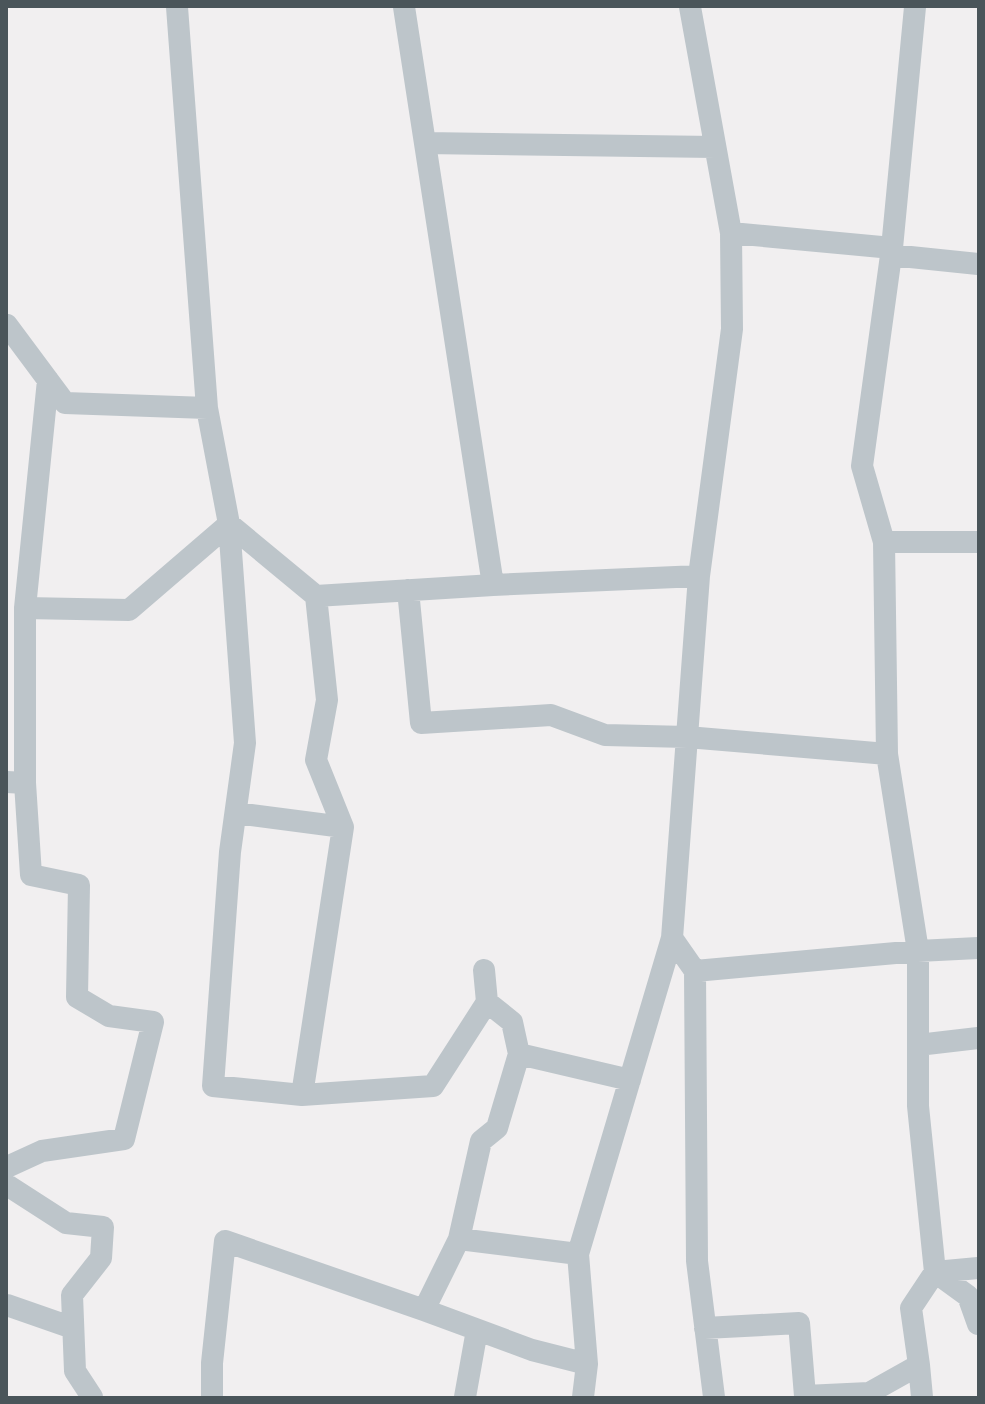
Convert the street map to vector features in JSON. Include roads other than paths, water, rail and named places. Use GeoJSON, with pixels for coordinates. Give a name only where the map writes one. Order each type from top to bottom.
{"type":"FeatureCollection","features":[{"type":"Feature","properties":{"kind":"street"},"geometry":{"type":"LineString","coordinates":[[177,7],[206,408],[229,524],[245,743],[230,852],[214,1086],[302,1095],[433,1086],[487,1002],[484,970]]}},
{"type":"Feature","properties":{"kind":"street"},"geometry":{"type":"LineString","coordinates":[[404,7],[493,585]]}},
{"type":"Feature","properties":{"kind":"street"},"geometry":{"type":"LineString","coordinates":[[583,1397],[587,1364],[578,1254],[672,938],[699,576],[732,329],[731,233],[690,7]]}},
{"type":"Feature","properties":{"kind":"street"},"geometry":{"type":"LineString","coordinates":[[915,7],[892,251],[862,466],[884,542],[887,754],[918,951],[918,1106],[935,1272],[911,1308],[922,1397]]}},
{"type":"Feature","properties":{"kind":"street"},"geometry":{"type":"LineString","coordinates":[[425,143],[715,147]]}},
{"type":"Feature","properties":{"kind":"street"},"geometry":{"type":"LineString","coordinates":[[731,233],[892,251],[978,264]]}},
{"type":"Feature","properties":{"kind":"street"},"geometry":{"type":"LineString","coordinates":[[7,325],[65,403],[206,408]]}},
{"type":"Feature","properties":{"kind":"street"},"geometry":{"type":"LineString","coordinates":[[7,1167],[42,1151],[124,1139],[153,1022],[109,1016],[77,997],[79,885],[31,874],[16,783],[25,677],[25,608],[48,380]]}},
{"type":"Feature","properties":{"kind":"street"},"geometry":{"type":"LineString","coordinates":[[25,608],[129,610],[229,524]]}},
{"type":"Feature","properties":{"kind":"street"},"geometry":{"type":"LineString","coordinates":[[229,524],[316,596],[493,585],[699,576]]}},
{"type":"Feature","properties":{"kind":"street"},"geometry":{"type":"LineString","coordinates":[[884,542],[978,542]]}},
{"type":"Feature","properties":{"kind":"street"},"geometry":{"type":"LineString","coordinates":[[408,590],[421,723],[552,715],[605,735],[687,737],[887,754]]}},
{"type":"Feature","properties":{"kind":"street"},"geometry":{"type":"LineString","coordinates":[[302,1095],[343,827],[316,760],[327,700],[316,596]]}},
{"type":"Feature","properties":{"kind":"street"},"geometry":{"type":"LineString","coordinates":[[7,665],[25,677]]}},
{"type":"Feature","properties":{"kind":"street"},"geometry":{"type":"LineString","coordinates":[[236,813],[343,827]]}},
{"type":"Feature","properties":{"kind":"street"},"geometry":{"type":"LineString","coordinates":[[672,938],[695,971],[697,1261],[714,1397]]}},
{"type":"Feature","properties":{"kind":"street"},"geometry":{"type":"LineString","coordinates":[[695,971],[918,951],[978,948]]}},
{"type":"Feature","properties":{"kind":"street"},"geometry":{"type":"LineString","coordinates":[[424,1310],[459,1239],[481,1141],[498,1128],[518,1054],[512,1022],[487,1002]]}},
{"type":"Feature","properties":{"kind":"street"},"geometry":{"type":"LineString","coordinates":[[918,1045],[978,1038]]}},
{"type":"Feature","properties":{"kind":"street"},"geometry":{"type":"LineString","coordinates":[[518,1054],[630,1080]]}},
{"type":"Feature","properties":{"kind":"street"},"geometry":{"type":"LineString","coordinates":[[7,1185],[66,1223],[102,1227],[101,1258],[72,1295],[75,1371],[92,1397]]}},
{"type":"Feature","properties":{"kind":"street"},"geometry":{"type":"LineString","coordinates":[[459,1239],[578,1254]]}},
{"type":"Feature","properties":{"kind":"street"},"geometry":{"type":"LineString","coordinates":[[212,1397],[212,1363],[225,1241],[424,1310],[532,1350],[587,1364]]}},
{"type":"Feature","properties":{"kind":"street"},"geometry":{"type":"LineString","coordinates":[[935,1272],[978,1268]]}},
{"type":"Feature","properties":{"kind":"street"},"geometry":{"type":"LineString","coordinates":[[935,1272],[968,1296],[978,1324]]}},
{"type":"Feature","properties":{"kind":"street"},"geometry":{"type":"LineString","coordinates":[[7,1305],[73,1328]]}},
{"type":"Feature","properties":{"kind":"street"},"geometry":{"type":"LineString","coordinates":[[705,1328],[799,1323],[805,1396],[869,1393],[919,1365]]}},
{"type":"Feature","properties":{"kind":"street"},"geometry":{"type":"LineString","coordinates":[[465,1397],[477,1330]]}}]}
